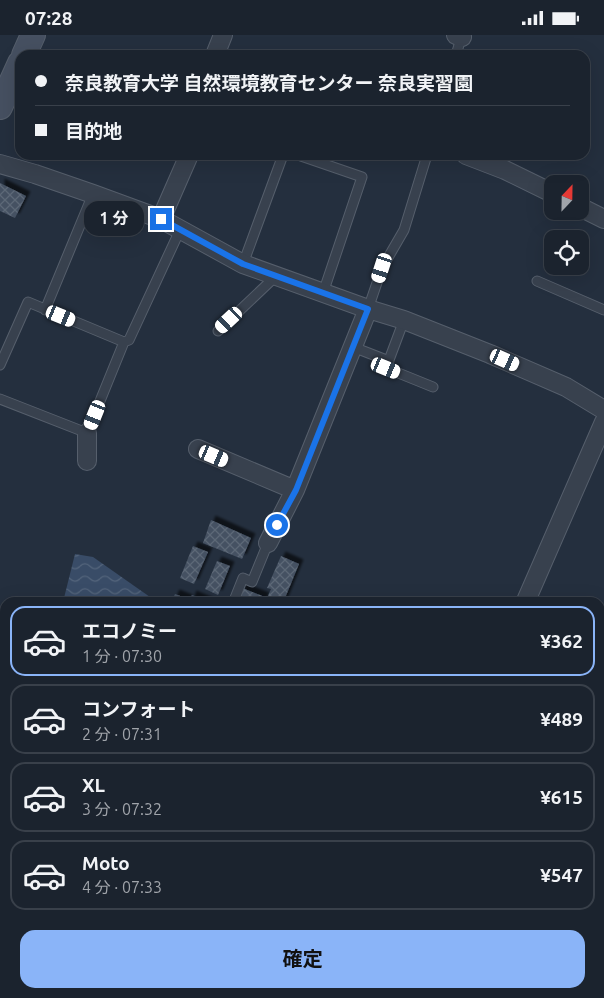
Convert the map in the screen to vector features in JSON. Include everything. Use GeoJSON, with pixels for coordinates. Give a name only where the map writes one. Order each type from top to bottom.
{"type":"FeatureCollection","features":[{"type":"Feature","properties":{"kind":"main road"},"geometry":{"type":"LineString","coordinates":[[26,50],[33,35]]}},
{"type":"Feature","properties":{"kind":"main road"},"geometry":{"type":"LineString","coordinates":[[0,107],[15,74]]}},
{"type":"Feature","properties":{"kind":"street"},"geometry":{"type":"LineString","coordinates":[[217,50],[223,35]]}},
{"type":"Feature","properties":{"kind":"street"},"geometry":{"type":"LineString","coordinates":[[161,219],[187,160]]}},
{"type":"Feature","properties":{"kind":"street"},"geometry":{"type":"LineString","coordinates":[[479,160],[544,189]]}},
{"type":"Feature","properties":{"kind":"street"},"geometry":{"type":"LineString","coordinates":[[0,164],[36,174],[161,219],[243,264],[404,320],[490,353],[566,387],[604,410]]}},
{"type":"Feature","properties":{"kind":"street"},"geometry":{"type":"LineString","coordinates":[[589,212],[604,219]]}},
{"type":"Feature","properties":{"kind":"street"},"geometry":{"type":"LineString","coordinates":[[268,543],[296,490],[368,309]]}},
{"type":"Feature","properties":{"kind":"street"},"geometry":{"type":"LineString","coordinates":[[528,597],[604,422]]}},
{"type":"Feature","properties":{"kind":"street"},"geometry":{"type":"LineString","coordinates":[[87,461],[88,433]]}},
{"type":"Feature","properties":{"kind":"street"},"geometry":{"type":"LineString","coordinates":[[198,449],[296,490]]}},
{"type":"Feature","properties":{"kind":"lane"},"geometry":{"type":"LineString","coordinates":[[457,50],[460,36]]}},
{"type":"Feature","properties":{"kind":"lane"},"geometry":{"type":"LineString","coordinates":[[243,264],[281,160]]}},
{"type":"Feature","properties":{"kind":"lane"},"geometry":{"type":"LineString","coordinates":[[313,160],[362,177],[323,293]]}},
{"type":"Feature","properties":{"kind":"lane"},"geometry":{"type":"LineString","coordinates":[[368,309],[382,268],[404,230],[425,160]]}},
{"type":"Feature","properties":{"kind":"lane"},"geometry":{"type":"LineString","coordinates":[[45,309],[93,194]]}},
{"type":"Feature","properties":{"kind":"lane"},"geometry":{"type":"LineString","coordinates":[[0,365],[28,303],[124,342],[130,340],[180,230]]}},
{"type":"Feature","properties":{"kind":"lane"},"geometry":{"type":"LineString","coordinates":[[218,331],[276,276]]}},
{"type":"Feature","properties":{"kind":"lane"},"geometry":{"type":"LineString","coordinates":[[538,281],[604,310]]}},
{"type":"Feature","properties":{"kind":"lane"},"geometry":{"type":"LineString","coordinates":[[404,320],[386,368],[433,387]]}},
{"type":"Feature","properties":{"kind":"lane"},"geometry":{"type":"LineString","coordinates":[[0,399],[88,433],[124,342]]}},
{"type":"Feature","properties":{"kind":"lane"},"geometry":{"type":"LineString","coordinates":[[353,347],[389,361]]}},
{"type":"Feature","properties":{"kind":"lane"},"geometry":{"type":"LineString","coordinates":[[235,597],[243,578],[252,582],[268,543]]}},
{"type":"Feature","properties":{"kind":"water"},"geometry":{"type":"Polygon","coordinates":[[[75,554],[93,557],[150,597],[64,597],[75,554]]]}},
{"type":"Feature","properties":{"kind":"building"},"geometry":{"type":"Polygon","coordinates":[[[0,183],[26,196],[15,218],[0,211],[0,183]]]}},
{"type":"Feature","properties":{"kind":"building"},"geometry":{"type":"Polygon","coordinates":[[[211,520],[251,538],[242,559],[203,543],[211,520]]]}},
{"type":"Feature","properties":{"kind":"building"},"geometry":{"type":"Polygon","coordinates":[[[193,546],[208,552],[194,584],[180,578],[193,546]]]}},
{"type":"Feature","properties":{"kind":"building"},"geometry":{"type":"Polygon","coordinates":[[[281,556],[299,564],[285,597],[268,597],[271,589],[267,588],[281,556]]]}},
{"type":"Feature","properties":{"kind":"building"},"geometry":{"type":"Polygon","coordinates":[[[217,561],[230,566],[218,595],[205,589],[217,561]]]}},
{"type":"Feature","properties":{"kind":"building"},"geometry":{"type":"Polygon","coordinates":[[[242,588],[265,597],[238,597],[242,588]]]}},
{"type":"Feature","properties":{"kind":"route"},"geometry":{"type":"LineString","coordinates":[[161,219],[243,264],[368,309],[296,490],[277,525]]}}]}
